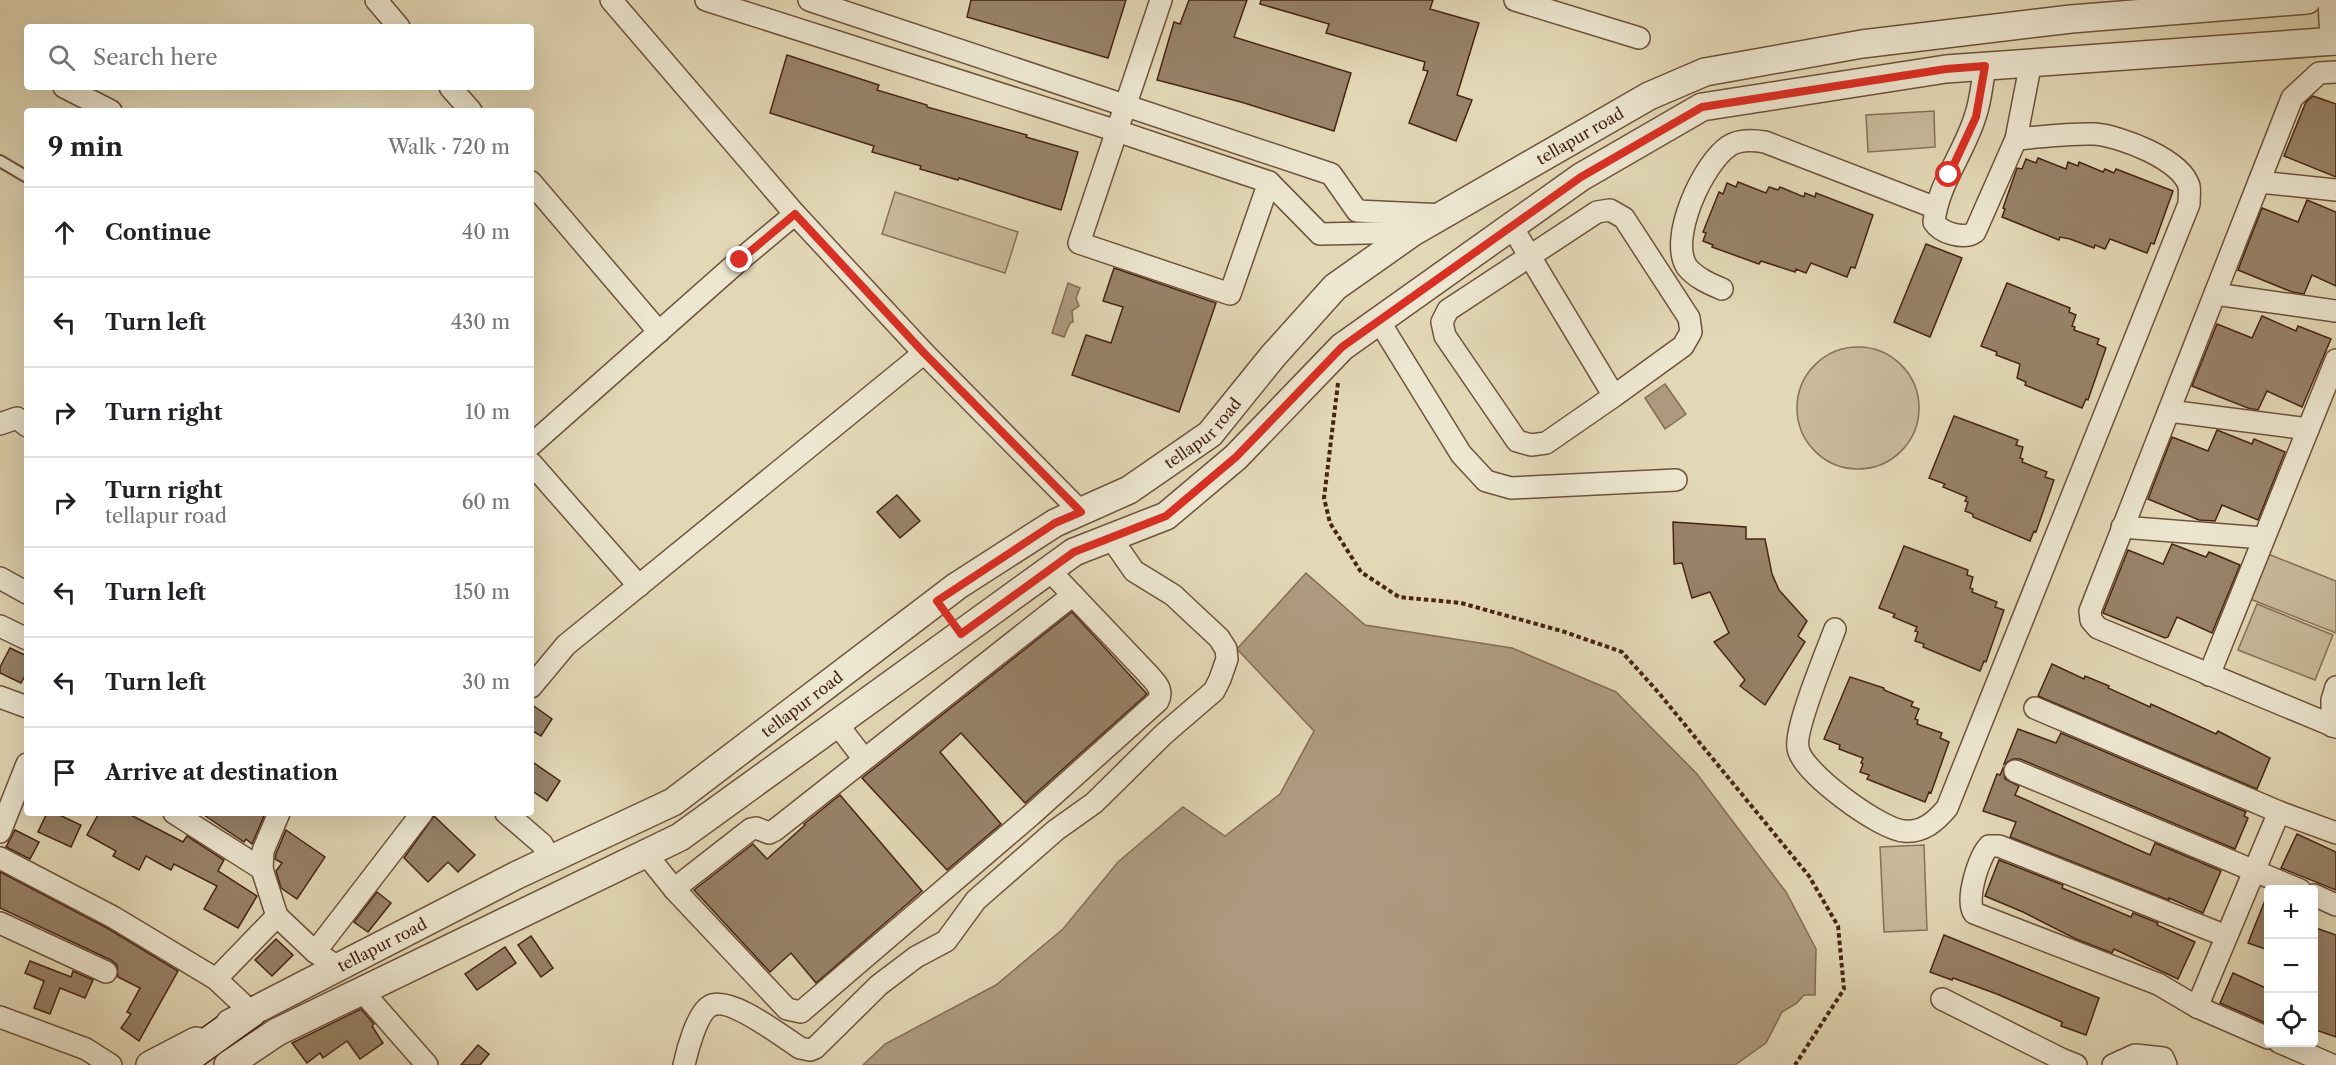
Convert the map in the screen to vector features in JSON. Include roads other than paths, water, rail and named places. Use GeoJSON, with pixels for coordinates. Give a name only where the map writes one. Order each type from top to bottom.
{"type":"FeatureCollection","features":[{"type":"Feature","properties":{"kind":"main road"},"geometry":{"type":"LineString","coordinates":[[177,1065],[251,1012]]}},
{"type":"Feature","properties":{"kind":"street"},"geometry":{"type":"LineString","coordinates":[[376,0],[396,24]]}},
{"type":"Feature","properties":{"kind":"street"},"geometry":{"type":"LineString","coordinates":[[611,0],[795,214],[924,353],[1081,512]]}},
{"type":"Feature","properties":{"kind":"street"},"geometry":{"type":"LineString","coordinates":[[706,0],[1269,182],[1320,234],[1413,232]]}},
{"type":"Feature","properties":{"kind":"street"},"geometry":{"type":"LineString","coordinates":[[792,27],[801,0]]}},
{"type":"Feature","properties":{"kind":"street"},"geometry":{"type":"LineString","coordinates":[[809,0],[1331,174],[1356,211],[1445,215]]}},
{"type":"Feature","properties":{"kind":"street"},"geometry":{"type":"LineString","coordinates":[[1161,0],[1079,243],[1230,294],[1269,182]]}},
{"type":"Feature","properties":{"kind":"street"},"geometry":{"type":"LineString","coordinates":[[1518,0],[1639,38]]}},
{"type":"Feature","properties":{"kind":"street","name":"tellapur road"},"geometry":{"type":"LineString","coordinates":[[150,1065],[550,860],[673,802],[937,601],[1055,523],[1129,490],[1210,434],[1273,356],[1335,287],[1413,232],[1649,96],[1705,72],[1862,44],[2071,19],[2307,0]]}},
{"type":"Feature","properties":{"kind":"street"},"geometry":{"type":"LineString","coordinates":[[230,1064],[277,1032],[680,837],[1074,552],[1166,516],[1236,457],[1342,347],[1581,177],[1702,107],[1946,69],[2335,41],[2332,0]]}},
{"type":"Feature","properties":{"kind":"street"},"geometry":{"type":"LineString","coordinates":[[1985,66],[1976,117],[1936,207],[1934,222],[1937,227],[1963,237],[1975,232],[2016,139],[2031,62]]}},
{"type":"Feature","properties":{"kind":"street"},"geometry":{"type":"LineString","coordinates":[[2336,72],[2319,73],[2292,98],[2090,611],[2091,620],[2098,628],[2334,727],[2332,700],[2336,687]]}},
{"type":"Feature","properties":{"kind":"street"},"geometry":{"type":"LineString","coordinates":[[70,90],[105,108]]}},
{"type":"Feature","properties":{"kind":"street"},"geometry":{"type":"LineString","coordinates":[[453,90],[468,108]]}},
{"type":"Feature","properties":{"kind":"street"},"geometry":{"type":"LineString","coordinates":[[1835,630],[1802,720],[1798,748],[1806,765],[1824,784],[1903,832],[1935,822],[1947,807],[2189,204],[2189,186],[2177,168],[2152,153],[2114,138],[2094,134],[2016,139]]}},
{"type":"Feature","properties":{"kind":"street"},"geometry":{"type":"LineString","coordinates":[[1722,289],[1696,276],[1686,265],[1683,250],[1683,220],[1701,179],[1715,158],[1731,145],[1750,140],[1765,141],[1936,207]]}},
{"type":"Feature","properties":{"kind":"street"},"geometry":{"type":"LineString","coordinates":[[2259,182],[2336,190]]}},
{"type":"Feature","properties":{"kind":"street"},"geometry":{"type":"LineString","coordinates":[[534,186],[659,332]]}},
{"type":"Feature","properties":{"kind":"street"},"geometry":{"type":"LineString","coordinates":[[1610,210],[1624,218],[1689,318],[1691,332],[1683,346],[1614,396],[1546,443],[1531,445],[1517,441],[1445,336],[1442,322],[1448,310],[1529,255],[1597,212],[1610,210]]}},
{"type":"Feature","properties":{"kind":"street"},"geometry":{"type":"LineString","coordinates":[[534,442],[795,214]]}},
{"type":"Feature","properties":{"kind":"street"},"geometry":{"type":"LineString","coordinates":[[1512,227],[1614,396]]}},
{"type":"Feature","properties":{"kind":"street"},"geometry":{"type":"LineString","coordinates":[[2215,294],[2336,311]]}},
{"type":"Feature","properties":{"kind":"street"},"geometry":{"type":"LineString","coordinates":[[1379,321],[1461,454],[1486,481],[1511,488],[1676,480]]}},
{"type":"Feature","properties":{"kind":"street"},"geometry":{"type":"LineString","coordinates":[[534,683],[566,645],[924,353]]}},
{"type":"Feature","properties":{"kind":"street"},"geometry":{"type":"LineString","coordinates":[[2209,675],[2336,360]]}},
{"type":"Feature","properties":{"kind":"street"},"geometry":{"type":"LineString","coordinates":[[2169,411],[2308,429]]}},
{"type":"Feature","properties":{"kind":"street"},"geometry":{"type":"LineString","coordinates":[[534,466],[639,586]]}},
{"type":"Feature","properties":{"kind":"street"},"geometry":{"type":"LineString","coordinates":[[2122,527],[2263,538]]}},
{"type":"Feature","properties":{"kind":"street"},"geometry":{"type":"LineString","coordinates":[[684,1065],[693,1036],[704,1012],[708,1007],[718,1004],[727,1005],[747,1014],[800,1048],[810,1050],[814,1048],[884,981],[916,957],[946,941],[976,900],[1056,830],[1094,803],[1156,742],[1214,691],[1226,668],[1227,659],[1226,650],[1219,638],[1173,595],[1134,571],[1111,538]]}},
{"type":"Feature","properties":{"kind":"street"},"geometry":{"type":"LineString","coordinates":[[646,854],[669,883],[787,1009],[801,1012],[1030,816],[1158,701],[1160,690],[1152,679],[1050,570]]}},
{"type":"Feature","properties":{"kind":"street"},"geometry":{"type":"LineString","coordinates":[[0,578],[24,591]]}},
{"type":"Feature","properties":{"kind":"street"},"geometry":{"type":"LineString","coordinates":[[669,883],[751,829],[756,828],[769,833],[775,830],[1072,595]]}},
{"type":"Feature","properties":{"kind":"street"},"geometry":{"type":"LineString","coordinates":[[937,601],[961,634]]}},
{"type":"Feature","properties":{"kind":"street"},"geometry":{"type":"LineString","coordinates":[[0,626],[24,638]]}},
{"type":"Feature","properties":{"kind":"street"},"geometry":{"type":"LineString","coordinates":[[0,697],[24,706]]}},
{"type":"Feature","properties":{"kind":"street"},"geometry":{"type":"LineString","coordinates":[[2035,708],[2279,812],[2336,833]]}},
{"type":"Feature","properties":{"kind":"street"},"geometry":{"type":"LineString","coordinates":[[837,724],[864,759]]}},
{"type":"Feature","properties":{"kind":"street"},"geometry":{"type":"LineString","coordinates":[[2015,771],[2288,885]]}},
{"type":"Feature","properties":{"kind":"street"},"geometry":{"type":"LineString","coordinates":[[0,832],[24,772]]}},
{"type":"Feature","properties":{"kind":"street"},"geometry":{"type":"LineString","coordinates":[[2197,1007],[2279,812]]}},
{"type":"Feature","properties":{"kind":"street"},"geometry":{"type":"LineString","coordinates":[[179,816],[262,869]]}},
{"type":"Feature","properties":{"kind":"street"},"geometry":{"type":"LineString","coordinates":[[278,816],[263,851],[262,869],[277,916],[315,952],[338,967]]}},
{"type":"Feature","properties":{"kind":"street"},"geometry":{"type":"LineString","coordinates":[[315,952],[420,816]]}},
{"type":"Feature","properties":{"kind":"street"},"geometry":{"type":"LineString","coordinates":[[509,816],[542,844],[550,860]]}},
{"type":"Feature","properties":{"kind":"street"},"geometry":{"type":"LineString","coordinates":[[2226,936],[1999,846],[1989,846],[1983,853],[1972,888],[1970,906],[1974,913],[2158,984],[2197,1007],[2264,1036]]}},
{"type":"Feature","properties":{"kind":"street"},"geometry":{"type":"LineString","coordinates":[[0,858],[114,917],[216,979],[251,1012]]}},
{"type":"Feature","properties":{"kind":"street"},"geometry":{"type":"LineString","coordinates":[[2318,897],[2336,904]]}},
{"type":"Feature","properties":{"kind":"street"},"geometry":{"type":"LineString","coordinates":[[216,979],[277,916]]}},
{"type":"Feature","properties":{"kind":"street"},"geometry":{"type":"LineString","coordinates":[[0,923],[106,972]]}},
{"type":"Feature","properties":{"kind":"street"},"geometry":{"type":"LineString","coordinates":[[362,991],[426,1065]]}},
{"type":"Feature","properties":{"kind":"street"},"geometry":{"type":"LineString","coordinates":[[1942,999],[2076,1065]]}},
{"type":"Feature","properties":{"kind":"street"},"geometry":{"type":"LineString","coordinates":[[0,1017],[86,1049],[111,1065]]}},
{"type":"Feature","properties":{"kind":"street"},"geometry":{"type":"LineString","coordinates":[[2291,1047],[2332,1065]]}},
{"type":"Feature","properties":{"kind":"street"},"geometry":{"type":"LineString","coordinates":[[2113,1065],[2135,1055],[2163,1058],[2166,1065]]}},
{"type":"Feature","properties":{"kind":"lane"},"geometry":{"type":"LineString","coordinates":[[0,161],[24,175]]}}]}
